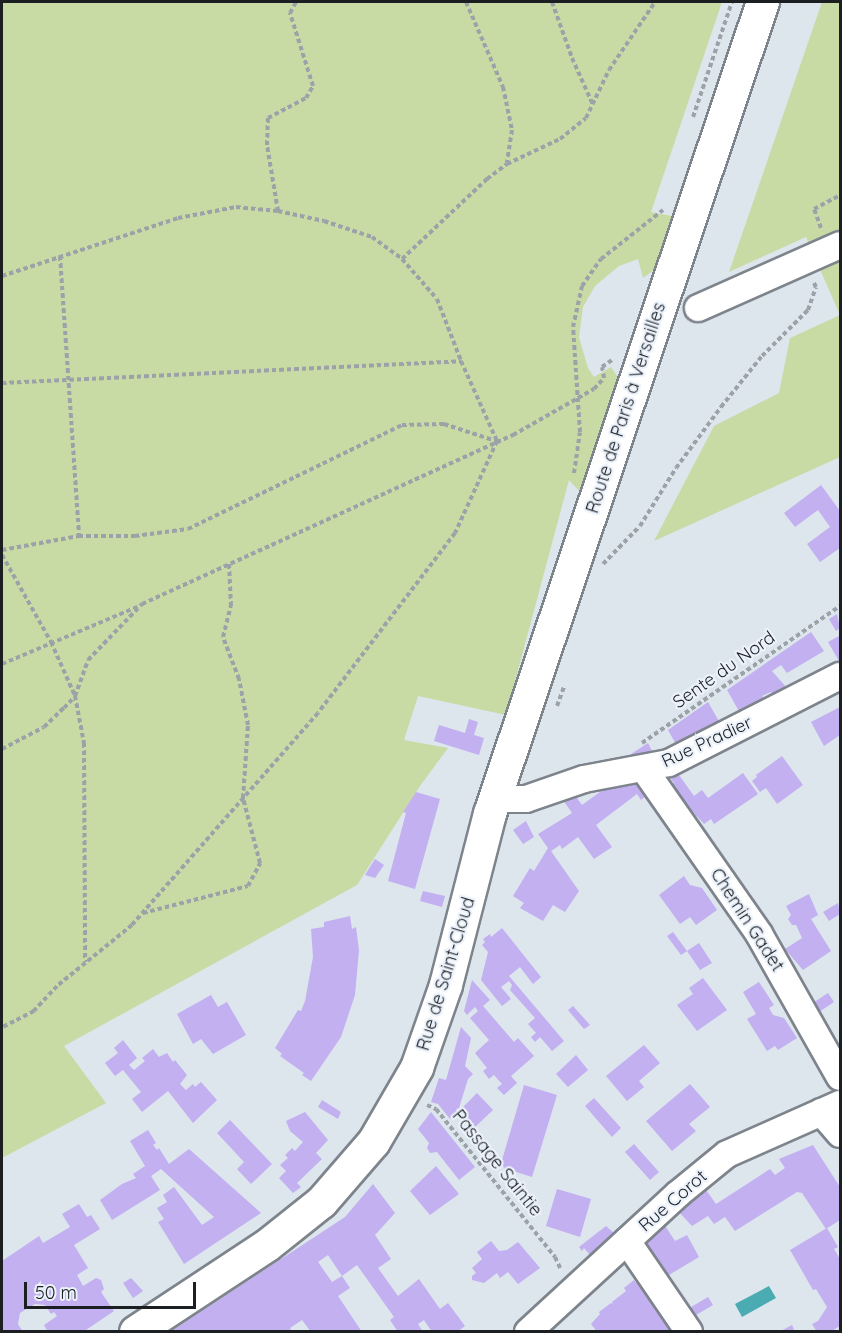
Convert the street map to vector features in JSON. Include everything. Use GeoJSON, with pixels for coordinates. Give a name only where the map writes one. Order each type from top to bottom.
{"type":"FeatureCollection","features":[{"type":"Feature","properties":{"kind":"main road","name":"Route de Paris à Versailles"},"geometry":{"type":"LineString","coordinates":[[493,806],[763,2]]}},
{"type":"Feature","properties":{"kind":"main road","name":"Rue de Saint-Cloud"},"geometry":{"type":"LineString","coordinates":[[136,1332],[268,1245],[322,1202],[374,1142],[417,1068],[446,985],[493,806]]}},
{"type":"Feature","properties":{"kind":"street"},"geometry":{"type":"LineString","coordinates":[[698,308],[835,248]]}},
{"type":"Feature","properties":{"kind":"street","name":"Rue Pradier"},"geometry":{"type":"LineString","coordinates":[[493,806],[526,799],[584,780],[643,756],[669,762],[840,676]]}},
{"type":"Feature","properties":{"kind":"street","name":"Chemin Gadet"},"geometry":{"type":"LineString","coordinates":[[643,756],[759,934],[840,1077]]}},
{"type":"Feature","properties":{"kind":"street"},"geometry":{"type":"LineString","coordinates":[[830,1108],[840,1134]]}},
{"type":"Feature","properties":{"kind":"street","name":"Rue Corot"},"geometry":{"type":"LineString","coordinates":[[528,1332],[627,1241],[727,1154],[830,1108]]}},
{"type":"Feature","properties":{"kind":"street"},"geometry":{"type":"LineString","coordinates":[[627,1241],[689,1332]]}},
{"type":"Feature","properties":{"kind":"path"},"geometry":{"type":"LineString","coordinates":[[278,211],[267,144],[268,118],[306,98],[313,86],[290,13],[296,2]]}},
{"type":"Feature","properties":{"kind":"path"},"geometry":{"type":"LineString","coordinates":[[466,2],[503,87],[512,130],[507,164]]}},
{"type":"Feature","properties":{"kind":"path"},"geometry":{"type":"LineString","coordinates":[[552,2],[572,58],[594,105]]}},
{"type":"Feature","properties":{"kind":"path"},"geometry":{"type":"LineString","coordinates":[[402,259],[487,179],[507,164],[560,139],[586,118],[609,70],[655,2]]}},
{"type":"Feature","properties":{"kind":"path"},"geometry":{"type":"LineString","coordinates":[[691,123],[732,2]]}},
{"type":"Feature","properties":{"kind":"path"},"geometry":{"type":"LineString","coordinates":[[835,248],[814,209],[840,195]]}},
{"type":"Feature","properties":{"kind":"path"},"geometry":{"type":"LineString","coordinates":[[573,478],[580,432],[573,327],[582,286],[601,259],[664,210],[667,199]]}},
{"type":"Feature","properties":{"kind":"path"},"geometry":{"type":"LineString","coordinates":[[2,276],[178,218],[236,207],[278,211],[324,221],[372,237],[402,259],[437,299],[461,361],[497,441],[455,533],[318,712],[142,913],[57,986],[33,1011],[2,1027]]}},
{"type":"Feature","properties":{"kind":"path"},"geometry":{"type":"LineString","coordinates":[[60,256],[67,380],[80,536]]}},
{"type":"Feature","properties":{"kind":"path"},"geometry":{"type":"LineString","coordinates":[[602,565],[640,525],[676,468],[762,356],[808,310],[816,287],[805,261]]}},
{"type":"Feature","properties":{"kind":"path"},"geometry":{"type":"LineString","coordinates":[[2,664],[142,604],[560,410],[603,381],[605,374],[602,367],[612,360]]}},
{"type":"Feature","properties":{"kind":"path"},"geometry":{"type":"LineString","coordinates":[[2,383],[461,361]]}},
{"type":"Feature","properties":{"kind":"path"},"geometry":{"type":"LineString","coordinates":[[2,550],[80,536],[135,536],[188,530],[402,425],[444,424],[497,441]]}},
{"type":"Feature","properties":{"kind":"path"},"geometry":{"type":"LineString","coordinates":[[2,555],[51,642],[75,696],[84,743],[85,963]]}},
{"type":"Feature","properties":{"kind":"path"},"geometry":{"type":"LineString","coordinates":[[142,913],[248,886],[260,863],[243,798],[248,725],[238,679],[223,637],[231,606],[229,563]]}},
{"type":"Feature","properties":{"kind":"path"},"geometry":{"type":"LineString","coordinates":[[2,749],[44,727],[75,696],[88,660],[142,604]]}},
{"type":"Feature","properties":{"kind":"path","name":"Sente du Nord"},"geometry":{"type":"LineString","coordinates":[[643,756],[840,606]]}},
{"type":"Feature","properties":{"kind":"path"},"geometry":{"type":"LineString","coordinates":[[553,716],[564,685]]}},
{"type":"Feature","properties":{"kind":"path","name":"Passage Saintie"},"geometry":{"type":"LineString","coordinates":[[402,1094],[436,1108],[555,1257],[557,1265]]}},
{"type":"Feature","properties":{"kind":"green space"},"geometry":{"type":"Polygon","coordinates":[[[2,2],[722,2],[651,212],[677,217],[663,263],[643,278],[638,259],[619,266],[595,286],[583,307],[579,337],[588,368],[594,377],[611,367],[621,382],[580,492],[569,480],[506,715],[418,696],[404,740],[448,748],[420,786],[357,885],[64,1046],[106,1103],[2,1158],[2,2]]]}},
{"type":"Feature","properties":{"kind":"green space"},"geometry":{"type":"Polygon","coordinates":[[[822,2],[840,2],[840,315],[806,237],[729,272],[822,2]]]}},
{"type":"Feature","properties":{"kind":"green space"},"geometry":{"type":"Polygon","coordinates":[[[840,315],[840,457],[654,541],[714,426],[779,393],[790,338],[840,315]]]}},
{"type":"Feature","properties":{"kind":"water"},"geometry":{"type":"Polygon","coordinates":[[[769,1286],[776,1298],[742,1317],[735,1304],[769,1286]]]}},
{"type":"Feature","properties":{"kind":"building"},"geometry":{"type":"Polygon","coordinates":[[[821,485],[840,511],[840,548],[820,562],[807,544],[830,527],[818,510],[795,527],[784,513],[821,485]]]}},
{"type":"Feature","properties":{"kind":"building"},"geometry":{"type":"Polygon","coordinates":[[[837,614],[840,628],[836,631],[829,619],[837,614]]]}},
{"type":"Feature","properties":{"kind":"building"},"geometry":{"type":"Polygon","coordinates":[[[811,632],[824,651],[787,673],[781,665],[772,671],[787,688],[773,695],[771,692],[762,696],[765,699],[740,713],[727,690],[811,632]]]}},
{"type":"Feature","properties":{"kind":"building"},"geometry":{"type":"Polygon","coordinates":[[[839,636],[840,639],[839,661],[828,642],[839,636]]]}},
{"type":"Feature","properties":{"kind":"building"},"geometry":{"type":"Polygon","coordinates":[[[708,702],[720,723],[677,746],[668,730],[708,702]]]}},
{"type":"Feature","properties":{"kind":"building"},"geometry":{"type":"Polygon","coordinates":[[[840,707],[840,735],[824,746],[811,722],[840,707]]]}},
{"type":"Feature","properties":{"kind":"building"},"geometry":{"type":"Polygon","coordinates":[[[469,719],[478,722],[474,735],[484,738],[479,755],[434,741],[439,725],[465,733],[469,719]]]}},
{"type":"Feature","properties":{"kind":"building"},"geometry":{"type":"Polygon","coordinates":[[[648,743],[654,755],[634,759],[631,754],[648,743]]]}},
{"type":"Feature","properties":{"kind":"building"},"geometry":{"type":"Polygon","coordinates":[[[782,756],[803,785],[777,804],[766,788],[760,792],[752,781],[757,777],[756,775],[782,756]]]}},
{"type":"Feature","properties":{"kind":"building"},"geometry":{"type":"Polygon","coordinates":[[[674,768],[694,796],[702,790],[708,798],[743,773],[758,794],[714,824],[711,819],[704,824],[693,812],[687,816],[667,788],[674,783],[665,771],[674,768]]]}},
{"type":"Feature","properties":{"kind":"building"},"geometry":{"type":"Polygon","coordinates":[[[641,777],[651,792],[641,800],[637,794],[596,825],[612,847],[594,859],[578,837],[562,849],[560,845],[551,851],[579,891],[565,912],[553,905],[543,921],[520,908],[524,903],[513,896],[530,868],[534,871],[548,848],[538,834],[572,813],[563,800],[575,795],[582,805],[611,784],[641,777]]]}},
{"type":"Feature","properties":{"kind":"building"},"geometry":{"type":"Polygon","coordinates":[[[416,792],[440,799],[415,889],[388,881],[406,813],[403,812],[416,792]]]}},
{"type":"Feature","properties":{"kind":"building"},"geometry":{"type":"Polygon","coordinates":[[[526,821],[534,837],[523,844],[513,830],[526,821]]]}},
{"type":"Feature","properties":{"kind":"building"},"geometry":{"type":"Polygon","coordinates":[[[375,859],[384,865],[375,878],[365,875],[375,859]]]}},
{"type":"Feature","properties":{"kind":"building"},"geometry":{"type":"Polygon","coordinates":[[[684,876],[690,885],[702,888],[717,910],[696,925],[690,917],[680,924],[659,895],[684,876]]]}},
{"type":"Feature","properties":{"kind":"building"},"geometry":{"type":"Polygon","coordinates":[[[423,891],[445,896],[442,907],[420,901],[423,891]]]}},
{"type":"Feature","properties":{"kind":"building"},"geometry":{"type":"Polygon","coordinates":[[[809,894],[818,915],[811,919],[831,951],[803,970],[785,949],[802,938],[796,925],[792,925],[788,919],[791,915],[786,906],[809,894]]]}},
{"type":"Feature","properties":{"kind":"building"},"geometry":{"type":"Polygon","coordinates":[[[838,903],[840,914],[829,921],[823,912],[838,903]]]}},
{"type":"Feature","properties":{"kind":"building"},"geometry":{"type":"Polygon","coordinates":[[[350,916],[352,929],[356,927],[359,950],[355,995],[341,1037],[311,1081],[302,1075],[304,1073],[280,1056],[282,1054],[275,1048],[298,1010],[301,1011],[305,1001],[313,957],[311,929],[324,927],[324,922],[350,916]]]}},
{"type":"Feature","properties":{"kind":"building"},"geometry":{"type":"Polygon","coordinates":[[[502,928],[541,977],[533,984],[520,967],[509,976],[564,1041],[552,1051],[540,1037],[535,1042],[531,1037],[536,1033],[528,1024],[535,1018],[510,990],[512,985],[509,981],[501,987],[511,999],[502,1006],[481,980],[488,952],[482,945],[485,942],[483,939],[490,934],[491,937],[502,928]]]}},
{"type":"Feature","properties":{"kind":"building"},"geometry":{"type":"Polygon","coordinates":[[[673,932],[687,951],[681,955],[667,936],[673,932]]]}},
{"type":"Feature","properties":{"kind":"building"},"geometry":{"type":"Polygon","coordinates":[[[699,943],[712,963],[700,970],[687,951],[699,943]]]}},
{"type":"Feature","properties":{"kind":"building"},"geometry":{"type":"Polygon","coordinates":[[[703,978],[727,1010],[697,1031],[677,1005],[693,994],[689,988],[703,978]]]}},
{"type":"Feature","properties":{"kind":"building"},"geometry":{"type":"Polygon","coordinates":[[[472,980],[490,1000],[483,1006],[514,1042],[518,1038],[534,1056],[511,1076],[517,1083],[504,1095],[497,1088],[502,1084],[494,1075],[489,1079],[483,1071],[487,1068],[475,1053],[489,1040],[470,1018],[478,1011],[475,1007],[467,1015],[464,1011],[472,980]]]}},
{"type":"Feature","properties":{"kind":"building"},"geometry":{"type":"Polygon","coordinates":[[[759,982],[774,1005],[769,1008],[773,1015],[784,1018],[797,1038],[778,1050],[775,1046],[767,1051],[747,1019],[756,1014],[743,992],[759,982]]]}},
{"type":"Feature","properties":{"kind":"building"},"geometry":{"type":"Polygon","coordinates":[[[828,993],[834,1002],[819,1012],[813,1003],[828,993]]]}},
{"type":"Feature","properties":{"kind":"building"},"geometry":{"type":"Polygon","coordinates":[[[211,995],[218,1007],[227,1002],[246,1035],[213,1054],[201,1039],[193,1044],[177,1014],[211,995]]]}},
{"type":"Feature","properties":{"kind":"building"},"geometry":{"type":"Polygon","coordinates":[[[573,1006],[590,1025],[584,1029],[568,1010],[573,1006]]]}},
{"type":"Feature","properties":{"kind":"building"},"geometry":{"type":"Polygon","coordinates":[[[461,1027],[471,1038],[465,1066],[473,1074],[468,1079],[458,1111],[450,1119],[438,1104],[431,1102],[439,1078],[446,1080],[461,1027]]]}},
{"type":"Feature","properties":{"kind":"building"},"geometry":{"type":"Polygon","coordinates":[[[123,1040],[137,1058],[129,1065],[134,1070],[145,1061],[142,1058],[153,1049],[159,1057],[167,1053],[187,1075],[180,1084],[186,1090],[193,1084],[195,1087],[201,1082],[217,1100],[193,1123],[168,1091],[142,1112],[132,1099],[141,1092],[123,1070],[115,1076],[105,1063],[118,1053],[114,1048],[123,1040]]]}},
{"type":"Feature","properties":{"kind":"building"},"geometry":{"type":"Polygon","coordinates":[[[644,1045],[660,1063],[639,1081],[644,1087],[627,1101],[606,1076],[644,1045]]]}},
{"type":"Feature","properties":{"kind":"building"},"geometry":{"type":"Polygon","coordinates":[[[576,1055],[588,1070],[568,1087],[556,1074],[576,1055]]]}},
{"type":"Feature","properties":{"kind":"building"},"geometry":{"type":"Polygon","coordinates":[[[690,1084],[710,1107],[689,1124],[696,1131],[672,1151],[646,1121],[690,1084]]]}},
{"type":"Feature","properties":{"kind":"building"},"geometry":{"type":"Polygon","coordinates":[[[524,1085],[557,1095],[532,1177],[500,1167],[524,1085]]]}},
{"type":"Feature","properties":{"kind":"building"},"geometry":{"type":"Polygon","coordinates":[[[477,1093],[493,1110],[475,1127],[460,1110],[477,1093]]]}},
{"type":"Feature","properties":{"kind":"building"},"geometry":{"type":"Polygon","coordinates":[[[594,1098],[621,1128],[612,1137],[585,1106],[594,1098]]]}},
{"type":"Feature","properties":{"kind":"building"},"geometry":{"type":"Polygon","coordinates":[[[322,1100],[341,1112],[338,1119],[318,1107],[322,1100]]]}},
{"type":"Feature","properties":{"kind":"building"},"geometry":{"type":"Polygon","coordinates":[[[305,1112],[328,1140],[316,1153],[322,1159],[297,1183],[301,1187],[293,1193],[279,1178],[286,1171],[280,1165],[288,1158],[285,1155],[292,1148],[295,1151],[303,1142],[290,1131],[286,1121],[305,1112]]]}},
{"type":"Feature","properties":{"kind":"building"},"geometry":{"type":"Polygon","coordinates":[[[431,1112],[475,1167],[459,1180],[437,1152],[430,1153],[427,1148],[429,1143],[418,1129],[431,1112]]]}},
{"type":"Feature","properties":{"kind":"building"},"geometry":{"type":"Polygon","coordinates":[[[230,1120],[272,1164],[251,1184],[237,1169],[244,1162],[217,1133],[230,1120]]]}},
{"type":"Feature","properties":{"kind":"building"},"geometry":{"type":"Polygon","coordinates":[[[148,1130],[156,1143],[153,1145],[157,1150],[159,1148],[169,1164],[189,1149],[261,1213],[184,1264],[158,1222],[164,1219],[157,1208],[167,1202],[163,1195],[174,1187],[202,1225],[214,1217],[161,1169],[151,1176],[160,1190],[112,1220],[100,1200],[122,1184],[136,1178],[133,1174],[145,1166],[130,1141],[148,1130]]]}},
{"type":"Feature","properties":{"kind":"building"},"geometry":{"type":"Polygon","coordinates":[[[634,1144],[659,1172],[650,1180],[625,1152],[634,1144]]]}},
{"type":"Feature","properties":{"kind":"building"},"geometry":{"type":"Polygon","coordinates":[[[813,1145],[840,1187],[840,1220],[826,1229],[802,1193],[797,1192],[735,1231],[725,1217],[714,1224],[708,1216],[692,1226],[678,1211],[704,1187],[716,1204],[770,1169],[775,1175],[785,1168],[779,1159],[813,1145]]]}},
{"type":"Feature","properties":{"kind":"building"},"geometry":{"type":"Polygon","coordinates":[[[436,1166],[459,1194],[430,1215],[410,1191],[436,1166]]]}},
{"type":"Feature","properties":{"kind":"building"},"geometry":{"type":"Polygon","coordinates":[[[373,1184],[395,1213],[375,1235],[391,1259],[378,1268],[398,1296],[419,1279],[440,1309],[448,1303],[465,1326],[457,1332],[432,1332],[424,1320],[418,1324],[423,1332],[398,1332],[390,1320],[394,1317],[357,1265],[342,1276],[350,1288],[338,1296],[362,1332],[311,1332],[302,1320],[290,1328],[292,1332],[170,1332],[345,1217],[373,1184]],[[328,1255],[318,1262],[332,1282],[342,1276],[328,1255]]]}},
{"type":"Feature","properties":{"kind":"building"},"geometry":{"type":"Polygon","coordinates":[[[557,1189],[591,1199],[580,1237],[546,1226],[557,1189]]]}},
{"type":"Feature","properties":{"kind":"building"},"geometry":{"type":"Polygon","coordinates":[[[79,1204],[87,1217],[91,1215],[100,1229],[74,1245],[88,1268],[77,1275],[83,1286],[96,1278],[101,1280],[104,1289],[101,1292],[114,1311],[83,1332],[48,1332],[44,1325],[57,1316],[54,1312],[51,1314],[45,1305],[35,1304],[20,1313],[18,1324],[23,1332],[2,1332],[2,1261],[39,1236],[43,1243],[70,1227],[62,1214],[79,1204]]]}},
{"type":"Feature","properties":{"kind":"building"},"geometry":{"type":"Polygon","coordinates":[[[664,1224],[675,1241],[687,1235],[699,1257],[659,1281],[638,1250],[664,1224]]]}},
{"type":"Feature","properties":{"kind":"building"},"geometry":{"type":"Polygon","coordinates":[[[606,1226],[615,1234],[591,1256],[584,1248],[582,1251],[579,1247],[606,1226]]]}},
{"type":"Feature","properties":{"kind":"building"},"geometry":{"type":"Polygon","coordinates":[[[827,1228],[838,1247],[834,1249],[840,1259],[840,1326],[830,1332],[817,1332],[812,1324],[818,1321],[827,1307],[816,1289],[813,1290],[790,1250],[827,1228]]]}},
{"type":"Feature","properties":{"kind":"building"},"geometry":{"type":"Polygon","coordinates":[[[491,1241],[499,1251],[507,1250],[518,1242],[540,1268],[518,1284],[508,1272],[500,1278],[497,1273],[484,1283],[472,1280],[472,1276],[476,1273],[472,1268],[482,1259],[477,1252],[491,1241]]]}},
{"type":"Feature","properties":{"kind":"building"},"geometry":{"type":"Polygon","coordinates":[[[646,1276],[656,1291],[648,1298],[658,1312],[667,1306],[679,1332],[597,1332],[591,1324],[600,1314],[599,1312],[611,1303],[613,1304],[612,1302],[626,1291],[624,1288],[634,1280],[636,1283],[646,1276]]]}},
{"type":"Feature","properties":{"kind":"building"},"geometry":{"type":"Polygon","coordinates":[[[131,1278],[143,1291],[133,1298],[123,1283],[131,1278]]]}},
{"type":"Feature","properties":{"kind":"building"},"geometry":{"type":"Polygon","coordinates":[[[708,1297],[713,1305],[691,1318],[686,1310],[708,1297]]]}},
{"type":"Feature","properties":{"kind":"building"},"geometry":{"type":"Polygon","coordinates":[[[792,1325],[795,1332],[779,1332],[792,1325]]]}}]}
